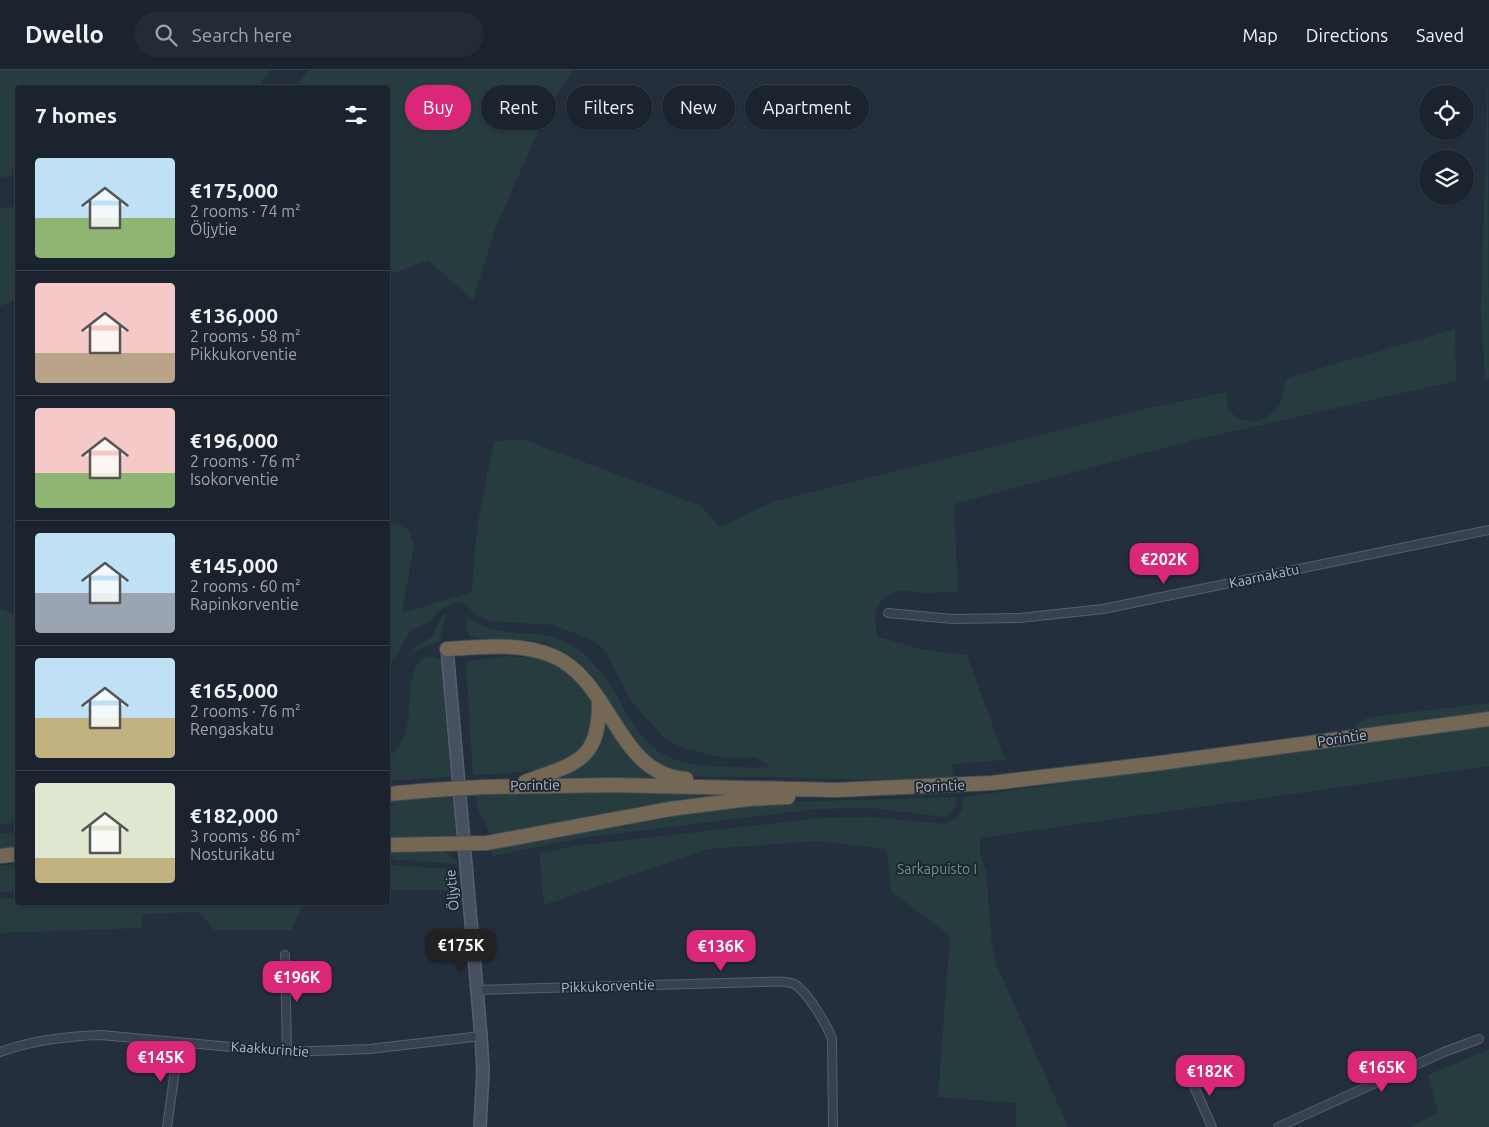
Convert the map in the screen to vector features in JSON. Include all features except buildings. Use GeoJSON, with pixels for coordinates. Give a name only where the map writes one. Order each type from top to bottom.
{"type":"FeatureCollection","features":[{"type":"Feature","properties":{"kind":"highway"},"geometry":{"type":"LineString","coordinates":[[447,650],[504,647],[539,651],[555,657],[573,668],[607,708],[632,748],[651,768],[673,778],[707,780],[722,787]]}},
{"type":"Feature","properties":{"kind":"highway"},"geometry":{"type":"LineString","coordinates":[[516,785],[562,768],[582,758],[597,736],[599,700]]}},
{"type":"Feature","properties":{"kind":"highway","name":"Porintie"},"geometry":{"type":"LineString","coordinates":[[390,794],[516,785],[836,790],[992,783],[1051,777],[1489,719]]}},
{"type":"Feature","properties":{"kind":"highway"},"geometry":{"type":"LineString","coordinates":[[390,845],[463,845],[487,843],[670,809],[748,799],[810,796],[836,790]]}},
{"type":"Feature","properties":{"kind":"highway"},"geometry":{"type":"LineString","coordinates":[[0,856],[15,854]]}},
{"type":"Feature","properties":{"kind":"main road","name":"Öljytie"},"geometry":{"type":"LineString","coordinates":[[447,650],[481,1036],[483,1071],[480,1127]]}},
{"type":"Feature","properties":{"kind":"street","name":"Kaarnakatu"},"geometry":{"type":"LineString","coordinates":[[888,613],[952,619],[1000,618],[1103,609],[1489,530]]}},
{"type":"Feature","properties":{"kind":"street"},"geometry":{"type":"LineString","coordinates":[[285,955],[287,1052]]}},
{"type":"Feature","properties":{"kind":"street","name":"Pikkukorventie"},"geometry":{"type":"LineString","coordinates":[[476,990],[762,982],[786,982],[796,985],[805,994],[828,1029],[832,1039],[833,1127]]}},
{"type":"Feature","properties":{"kind":"street","name":"Kaakkurintie"},"geometry":{"type":"LineString","coordinates":[[0,1052],[27,1043],[75,1035],[100,1035],[287,1052],[370,1049],[481,1036]]}},
{"type":"Feature","properties":{"kind":"street"},"geometry":{"type":"LineString","coordinates":[[1278,1127],[1444,1052],[1479,1039]]}},
{"type":"Feature","properties":{"kind":"street"},"geometry":{"type":"LineString","coordinates":[[167,1127],[179,1042]]}},
{"type":"Feature","properties":{"kind":"street"},"geometry":{"type":"LineString","coordinates":[[1189,1075],[1212,1127]]}},
{"type":"Feature","properties":{"kind":"green space"},"geometry":{"type":"Polygon","coordinates":[[[0,70],[271,70],[260,85],[15,85],[15,174],[0,178],[0,70]]]}},
{"type":"Feature","properties":{"kind":"green space"},"geometry":{"type":"Polygon","coordinates":[[[309,70],[574,70],[556,95],[556,85],[481,85],[481,130],[539,130],[495,229],[473,300],[428,260],[390,274],[390,85],[297,85],[309,70]]]}},
{"type":"Feature","properties":{"kind":"green space"},"geometry":{"type":"Polygon","coordinates":[[[1488,70],[1489,379],[1485,380],[1481,312],[1488,70]]]}},
{"type":"Feature","properties":{"kind":"green space"},"geometry":{"type":"Polygon","coordinates":[[[15,206],[15,300],[0,306],[0,209],[15,206]]]}},
{"type":"Feature","properties":{"kind":"green space"},"geometry":{"type":"Polygon","coordinates":[[[1455,329],[1456,381],[1194,440],[954,504],[958,591],[939,593],[895,592],[888,595],[879,604],[876,617],[878,637],[925,650],[967,655],[1005,760],[952,764],[953,777],[905,779],[708,777],[671,771],[659,766],[645,753],[623,725],[597,683],[573,658],[556,648],[535,641],[470,636],[466,627],[467,616],[478,624],[490,628],[555,638],[577,649],[602,673],[633,724],[647,742],[668,757],[705,766],[770,767],[756,757],[718,757],[683,748],[666,740],[631,701],[606,652],[594,641],[554,625],[489,621],[476,615],[465,604],[455,602],[437,612],[430,622],[412,629],[391,663],[390,676],[390,522],[409,530],[414,544],[402,613],[472,592],[479,516],[495,441],[522,439],[699,505],[720,527],[772,502],[1149,408],[1227,392],[1227,408],[1237,418],[1254,422],[1265,419],[1280,405],[1287,378],[1455,329]]]}},
{"type":"Feature","properties":{"kind":"green space"},"geometry":{"type":"Polygon","coordinates":[[[0,609],[15,615],[15,823],[0,824],[0,609]]]}},
{"type":"Feature","properties":{"kind":"green space"},"geometry":{"type":"Polygon","coordinates":[[[446,612],[440,641],[417,650],[410,655],[417,646],[433,636],[436,626],[446,612]]]}},
{"type":"Feature","properties":{"kind":"green space"},"geometry":{"type":"Polygon","coordinates":[[[431,656],[441,661],[451,777],[390,781],[390,755],[399,747],[405,734],[412,680],[416,668],[423,658],[431,656]]]}},
{"type":"Feature","properties":{"kind":"green space"},"geometry":{"type":"Polygon","coordinates":[[[504,656],[549,663],[571,676],[589,696],[596,711],[596,722],[592,734],[584,745],[566,761],[541,769],[513,773],[473,775],[466,662],[504,656]]]}},
{"type":"Feature","properties":{"kind":"green space"},"geometry":{"type":"Polygon","coordinates":[[[1489,703],[1489,713],[1354,732],[1358,723],[1372,717],[1489,703]]]}},
{"type":"Feature","properties":{"kind":"green space"},"geometry":{"type":"Polygon","coordinates":[[[606,720],[657,776],[656,778],[559,777],[578,766],[591,755],[600,741],[606,720]]]}},
{"type":"Feature","properties":{"kind":"green space","name":"Sarkapuisto I"},"geometry":{"type":"Polygon","coordinates":[[[1489,725],[1489,766],[980,838],[980,854],[986,871],[992,945],[997,966],[1068,1127],[1016,1127],[1016,1103],[938,1097],[950,936],[891,891],[887,849],[817,841],[709,849],[544,905],[539,853],[582,845],[821,818],[871,817],[945,824],[954,820],[960,814],[963,807],[963,797],[1489,725]]]}},
{"type":"Feature","properties":{"kind":"green space"},"geometry":{"type":"Polygon","coordinates":[[[603,790],[732,794],[732,796],[641,808],[491,837],[476,800],[476,794],[603,790]]]}},
{"type":"Feature","properties":{"kind":"green space"},"geometry":{"type":"Polygon","coordinates":[[[453,797],[456,832],[453,837],[390,842],[390,800],[453,797]]]}},
{"type":"Feature","properties":{"kind":"green space"},"geometry":{"type":"Polygon","coordinates":[[[956,797],[954,809],[945,817],[871,808],[818,809],[581,838],[493,856],[491,847],[695,808],[784,802],[956,797]]]}},
{"type":"Feature","properties":{"kind":"green space"},"geometry":{"type":"Polygon","coordinates":[[[15,832],[15,846],[0,849],[0,834],[15,832]]]}},
{"type":"Feature","properties":{"kind":"green space"},"geometry":{"type":"Polygon","coordinates":[[[416,848],[436,850],[453,857],[458,864],[390,859],[390,849],[416,848]]]}},
{"type":"Feature","properties":{"kind":"green space"},"geometry":{"type":"Polygon","coordinates":[[[15,864],[15,891],[0,892],[0,866],[15,864]]]}},
{"type":"Feature","properties":{"kind":"green space"},"geometry":{"type":"Polygon","coordinates":[[[390,865],[450,869],[455,872],[458,890],[390,890],[390,865]]]}},
{"type":"Feature","properties":{"kind":"green space"},"geometry":{"type":"Polygon","coordinates":[[[15,897],[15,905],[302,905],[292,930],[214,930],[199,912],[142,914],[142,928],[0,933],[0,899],[15,897]]]}},
{"type":"Feature","properties":{"kind":"green space"},"geometry":{"type":"Polygon","coordinates":[[[1489,1049],[1489,1127],[1410,1127],[1438,1113],[1428,1075],[1489,1049]]]}}]}
